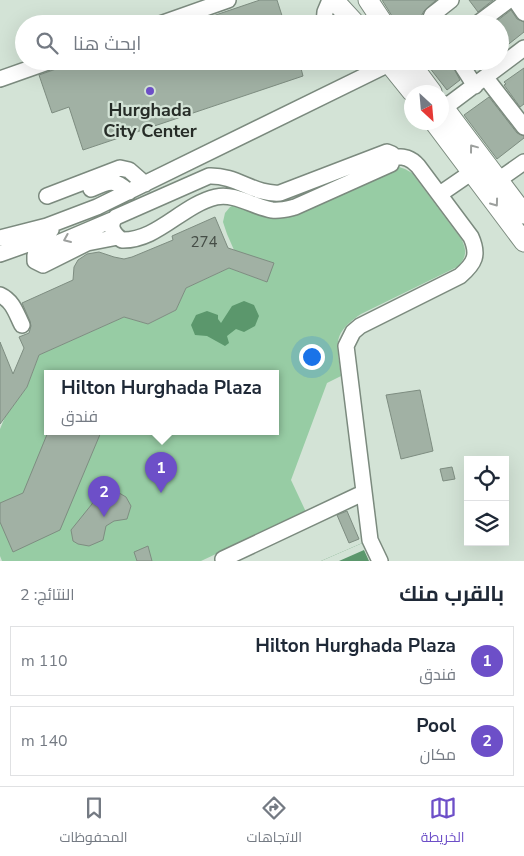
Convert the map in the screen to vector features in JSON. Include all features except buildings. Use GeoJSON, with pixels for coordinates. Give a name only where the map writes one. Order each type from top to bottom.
{"type":"FeatureCollection","features":[{"type":"Feature","properties":{"kind":"main road"},"geometry":{"type":"LineString","coordinates":[[334,0],[348,15]]}},
{"type":"Feature","properties":{"kind":"main road"},"geometry":{"type":"LineString","coordinates":[[368,0],[378,15]]}},
{"type":"Feature","properties":{"kind":"main road"},"geometry":{"type":"LineString","coordinates":[[394,70],[406,85]]}},
{"type":"Feature","properties":{"kind":"main road"},"geometry":{"type":"LineString","coordinates":[[419,70],[428,85]]}},
{"type":"Feature","properties":{"kind":"main road"},"geometry":{"type":"LineString","coordinates":[[449,123],[524,214]]}},
{"type":"Feature","properties":{"kind":"main road"},"geometry":{"type":"LineString","coordinates":[[449,129],[472,172],[524,242]]}},
{"type":"Feature","properties":{"kind":"street"},"geometry":{"type":"LineString","coordinates":[[186,15],[228,0]]}},
{"type":"Feature","properties":{"kind":"street"},"geometry":{"type":"LineString","coordinates":[[325,15],[330,0]]}},
{"type":"Feature","properties":{"kind":"street"},"geometry":{"type":"LineString","coordinates":[[432,15],[451,0]]}},
{"type":"Feature","properties":{"kind":"street"},"geometry":{"type":"LineString","coordinates":[[489,15],[509,0]]}},
{"type":"Feature","properties":{"kind":"street"},"geometry":{"type":"LineString","coordinates":[[515,0],[524,13]]}},
{"type":"Feature","properties":{"kind":"street"},"geometry":{"type":"LineString","coordinates":[[509,60],[524,48]]}},
{"type":"Feature","properties":{"kind":"street"},"geometry":{"type":"LineString","coordinates":[[0,79],[26,70]]}},
{"type":"Feature","properties":{"kind":"street"},"geometry":{"type":"LineString","coordinates":[[0,238],[65,220],[128,192],[372,70]]}},
{"type":"Feature","properties":{"kind":"street"},"geometry":{"type":"LineString","coordinates":[[468,70],[524,126]]}},
{"type":"Feature","properties":{"kind":"street"},"geometry":{"type":"LineString","coordinates":[[449,105],[496,70]]}},
{"type":"Feature","properties":{"kind":"street"},"geometry":{"type":"LineString","coordinates":[[118,237],[87,243],[43,266],[35,261],[35,255],[39,251],[209,176],[233,179],[271,194],[280,193],[386,152],[390,152],[394,157]]}},
{"type":"Feature","properties":{"kind":"street"},"geometry":{"type":"LineString","coordinates":[[380,561],[370,540],[346,346],[353,332],[360,326],[460,276],[473,263],[475,247],[440,194],[414,162],[404,157],[394,157]]}},
{"type":"Feature","properties":{"kind":"street"},"geometry":{"type":"LineString","coordinates":[[112,220],[111,225],[118,237],[122,240],[129,240],[142,238],[203,201],[218,197],[230,197],[270,210],[282,210],[295,207],[391,164],[394,157]]}},
{"type":"Feature","properties":{"kind":"street"},"geometry":{"type":"LineString","coordinates":[[498,181],[524,162]]}},
{"type":"Feature","properties":{"kind":"street"},"geometry":{"type":"LineString","coordinates":[[128,192],[117,182],[110,182],[48,201],[120,168],[128,170],[145,184]]}},
{"type":"Feature","properties":{"kind":"street"},"geometry":{"type":"LineString","coordinates":[[440,194],[472,172]]}},
{"type":"Feature","properties":{"kind":"street"},"geometry":{"type":"LineString","coordinates":[[230,197],[233,179]]}},
{"type":"Feature","properties":{"kind":"street"},"geometry":{"type":"LineString","coordinates":[[0,254],[28,244],[65,220]]}},
{"type":"Feature","properties":{"kind":"street"},"geometry":{"type":"LineString","coordinates":[[0,295],[12,304],[22,325]]}},
{"type":"Feature","properties":{"kind":"street"},"geometry":{"type":"LineString","coordinates":[[224,559],[363,494]]}},
{"type":"Feature","properties":{"kind":"shaded area"},"geometry":{"type":"Polygon","coordinates":[[[396,166],[412,173],[462,240],[465,248],[464,257],[459,266],[361,314],[351,321],[340,334],[338,356],[341,376],[327,383],[291,480],[306,512],[201,561],[2,561],[0,556],[0,429],[5,417],[27,387],[39,355],[124,317],[148,324],[176,310],[186,288],[229,268],[267,282],[234,250],[227,234],[223,222],[225,213],[236,204],[280,218],[396,166]]]}},
{"type":"Feature","properties":{"kind":"shaded area"},"geometry":{"type":"Polygon","coordinates":[[[244,301],[254,305],[259,316],[255,326],[244,332],[236,329],[227,336],[229,343],[225,346],[207,336],[195,335],[191,325],[196,315],[207,311],[218,315],[221,323],[232,306],[244,301]]]}},
{"type":"Feature","properties":{"kind":"shaded area"},"geometry":{"type":"Polygon","coordinates":[[[367,541],[376,561],[321,561],[367,541]]]}},
{"type":"Feature","properties":{"kind":"pier"},"geometry":{"type":"Polygon","coordinates":[[[367,541],[376,561],[369,561],[364,550],[339,561],[321,561],[367,541]]]}},
{"type":"Feature","properties":{"kind":"place","name":"Hurghada City Center"},"geometry":{"type":"Point","coordinates":[150,91]}},
{"type":"Feature","properties":{"kind":"place","name":"Hilton Hurghada Plaza"},"geometry":{"type":"Point","coordinates":[161,493]}},
{"type":"Feature","properties":{"kind":"place","name":"Pool"},"geometry":{"type":"Point","coordinates":[104,517]}}]}
